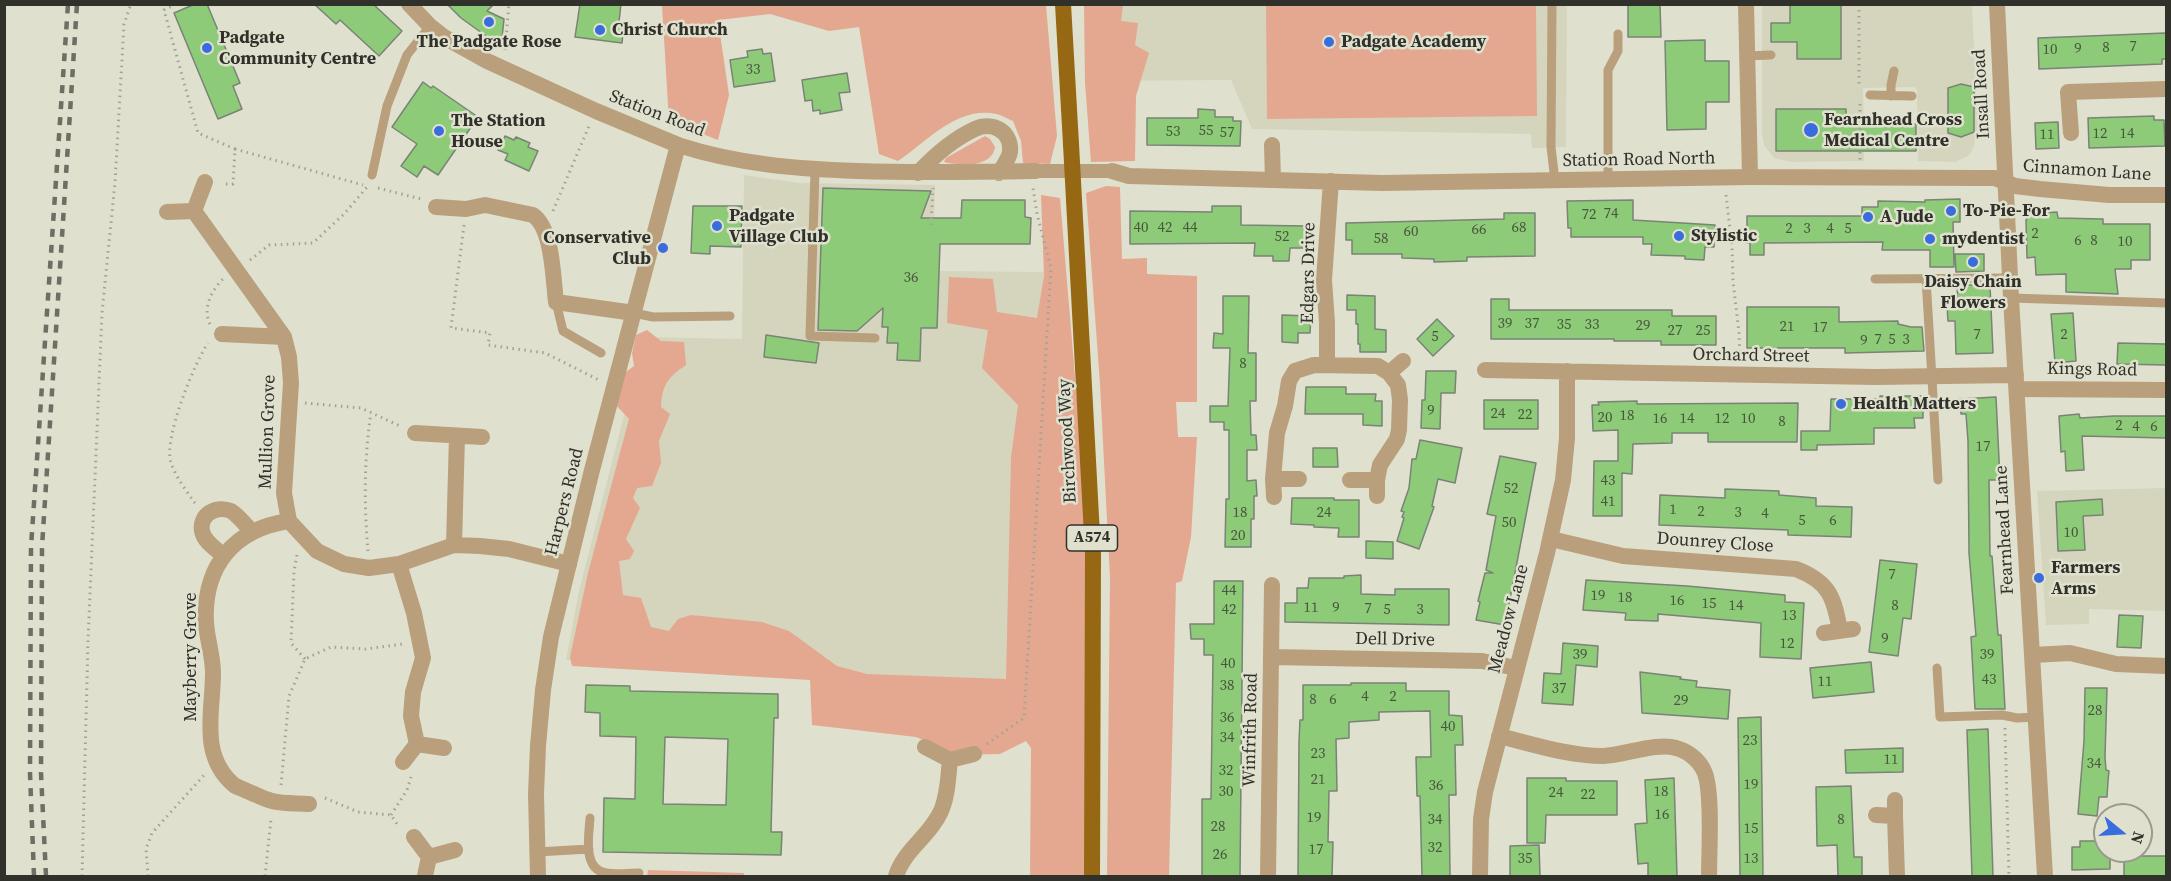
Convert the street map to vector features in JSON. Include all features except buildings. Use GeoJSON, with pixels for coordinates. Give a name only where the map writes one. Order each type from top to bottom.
{"type":"FeatureCollection","features":[{"type":"Feature","properties":{"kind":"main road","name":"Birchwood Way"},"geometry":{"type":"LineString","coordinates":[[1063,4],[1093,554],[1092,876]]}},
{"type":"Feature","properties":{"kind":"street","name":"Station Road"},"geometry":{"type":"LineString","coordinates":[[409,4],[430,26],[465,49],[501,68],[678,145],[727,159],[815,170],[1034,175]]}},
{"type":"Feature","properties":{"kind":"street"},"geometry":{"type":"LineString","coordinates":[[1746,4],[1750,177]]}},
{"type":"Feature","properties":{"kind":"street","name":"Insall Road"},"geometry":{"type":"LineString","coordinates":[[1997,4],[2005,182]]}},
{"type":"Feature","properties":{"kind":"street"},"geometry":{"type":"LineString","coordinates":[[2071,133],[2068,92],[2166,89]]}},
{"type":"Feature","properties":{"kind":"street"},"geometry":{"type":"LineString","coordinates":[[918,173],[936,155],[974,129],[990,126],[1003,130],[1010,142],[1008,157],[999,173]]}},
{"type":"Feature","properties":{"kind":"street","name":"Harpers Road"},"geometry":{"type":"LineString","coordinates":[[538,876],[536,794],[543,690],[551,638],[678,145]]}},
{"type":"Feature","properties":{"kind":"street"},"geometry":{"type":"LineString","coordinates":[[1272,145],[1273,180]]}},
{"type":"Feature","properties":{"kind":"street","name":"Station Road North"},"geometry":{"type":"LineString","coordinates":[[1113,171],[1129,176],[1382,183],[1750,177],[1995,178],[2005,182]]}},
{"type":"Feature","properties":{"kind":"street"},"geometry":{"type":"LineString","coordinates":[[1034,175],[1113,171]]}},
{"type":"Feature","properties":{"kind":"street","name":"Edgars Drive"},"geometry":{"type":"LineString","coordinates":[[1327,365],[1328,323],[1324,280],[1331,181]]}},
{"type":"Feature","properties":{"kind":"street","name":"Cinnamon Lane"},"geometry":{"type":"LineString","coordinates":[[2005,182],[2015,186],[2109,195],[2166,195]]}},
{"type":"Feature","properties":{"kind":"street","name":"Fearnhead Lane"},"geometry":{"type":"LineString","coordinates":[[2005,182],[2045,876]]}},
{"type":"Feature","properties":{"kind":"street"},"geometry":{"type":"LineString","coordinates":[[167,212],[194,211],[205,183]]}},
{"type":"Feature","properties":{"kind":"street"},"geometry":{"type":"LineString","coordinates":[[436,207],[466,209],[485,205],[527,213],[539,219],[547,235],[556,302],[634,314]]}},
{"type":"Feature","properties":{"kind":"street","name":"Mullion Grove"},"geometry":{"type":"LineString","coordinates":[[194,211],[284,337],[289,357],[291,383],[284,493],[295,527]]}},
{"type":"Feature","properties":{"kind":"street"},"geometry":{"type":"LineString","coordinates":[[220,333],[284,337]]}},
{"type":"Feature","properties":{"kind":"street"},"geometry":{"type":"LineString","coordinates":[[1389,373],[1402,361]]}},
{"type":"Feature","properties":{"kind":"street"},"geometry":{"type":"LineString","coordinates":[[1274,497],[1273,479],[1277,433],[1291,375],[1307,366],[1378,366],[1389,373],[1398,385],[1401,421],[1397,439],[1380,465],[1377,488],[1350,480]]}},
{"type":"Feature","properties":{"kind":"street","name":"Orchard Street"},"geometry":{"type":"LineString","coordinates":[[1485,370],[1932,376],[2016,382]]}},
{"type":"Feature","properties":{"kind":"street","name":"Meadow Lane"},"geometry":{"type":"LineString","coordinates":[[1480,876],[1482,806],[1551,538],[1566,460],[1567,371]]}},
{"type":"Feature","properties":{"kind":"street","name":"Kings Road"},"geometry":{"type":"LineString","coordinates":[[2016,382],[2166,390]]}},
{"type":"Feature","properties":{"kind":"street"},"geometry":{"type":"LineString","coordinates":[[415,433],[482,437]]}},
{"type":"Feature","properties":{"kind":"street"},"geometry":{"type":"LineString","coordinates":[[454,545],[457,436]]}},
{"type":"Feature","properties":{"kind":"street"},"geometry":{"type":"LineString","coordinates":[[1273,479],[1299,479]]}},
{"type":"Feature","properties":{"kind":"street"},"geometry":{"type":"LineString","coordinates":[[224,556],[202,532],[206,515],[213,510],[229,510],[252,531]]}},
{"type":"Feature","properties":{"kind":"street","name":"Mayberry Grove"},"geometry":{"type":"LineString","coordinates":[[295,527],[271,524],[252,531],[238,541],[224,556],[212,576],[206,595],[206,623],[213,670],[210,744],[216,762],[235,786],[272,801],[309,804]]}},
{"type":"Feature","properties":{"kind":"street"},"geometry":{"type":"LineString","coordinates":[[295,527],[317,550],[326,555],[344,564],[369,568],[399,564],[454,545],[509,549],[569,564]]}},
{"type":"Feature","properties":{"kind":"street","name":"Dounrey Close"},"geometry":{"type":"LineString","coordinates":[[1551,538],[1623,556],[1796,569],[1812,576],[1826,588],[1836,608],[1839,631]]}},
{"type":"Feature","properties":{"kind":"street"},"geometry":{"type":"LineString","coordinates":[[399,564],[414,613],[423,658],[413,692],[411,716],[417,744],[403,762]]}},
{"type":"Feature","properties":{"kind":"street","name":"Winfrith Road"},"geometry":{"type":"LineString","coordinates":[[1268,876],[1272,585]]}},
{"type":"Feature","properties":{"kind":"street"},"geometry":{"type":"LineString","coordinates":[[2033,655],[2070,654],[2116,664],[2166,666]]}},
{"type":"Feature","properties":{"kind":"street","name":"Dell Drive"},"geometry":{"type":"LineString","coordinates":[[1271,657],[1482,661],[1516,668]]}},
{"type":"Feature","properties":{"kind":"street"},"geometry":{"type":"LineString","coordinates":[[1499,736],[1559,751],[1590,755],[1616,755],[1666,746],[1675,747],[1690,755],[1703,768],[1708,786],[1709,876]]}},
{"type":"Feature","properties":{"kind":"street"},"geometry":{"type":"LineString","coordinates":[[417,744],[444,748]]}},
{"type":"Feature","properties":{"kind":"street"},"geometry":{"type":"LineString","coordinates":[[926,747],[950,760],[974,754]]}},
{"type":"Feature","properties":{"kind":"street"},"geometry":{"type":"LineString","coordinates":[[896,876],[907,853],[930,828],[940,811],[947,790],[950,760]]}},
{"type":"Feature","properties":{"kind":"street"},"geometry":{"type":"LineString","coordinates":[[1876,815],[1895,808],[1897,876]]}},
{"type":"Feature","properties":{"kind":"street"},"geometry":{"type":"LineString","coordinates":[[414,837],[429,857]]}},
{"type":"Feature","properties":{"kind":"street"},"geometry":{"type":"LineString","coordinates":[[429,857],[455,850]]}},
{"type":"Feature","properties":{"kind":"street"},"geometry":{"type":"LineString","coordinates":[[424,876],[429,857]]}},
{"type":"Feature","properties":{"kind":"lane"},"geometry":{"type":"LineString","coordinates":[[1552,4],[1551,147],[1555,181]]}},
{"type":"Feature","properties":{"kind":"lane"},"geometry":{"type":"LineString","coordinates":[[372,175],[387,106],[407,55],[430,26]]}},
{"type":"Feature","properties":{"kind":"lane"},"geometry":{"type":"LineString","coordinates":[[1608,180],[1608,70],[1618,51],[1618,34]]}},
{"type":"Feature","properties":{"kind":"lane"},"geometry":{"type":"LineString","coordinates":[[1747,56],[1771,55]]}},
{"type":"Feature","properties":{"kind":"lane"},"geometry":{"type":"LineString","coordinates":[[1891,96],[1894,71]]}},
{"type":"Feature","properties":{"kind":"lane"},"geometry":{"type":"LineString","coordinates":[[1870,95],[1912,96]]}},
{"type":"Feature","properties":{"kind":"lane"},"geometry":{"type":"LineString","coordinates":[[815,170],[810,336],[875,338]]}},
{"type":"Feature","properties":{"kind":"lane"},"geometry":{"type":"LineString","coordinates":[[1926,278],[1938,480]]}},
{"type":"Feature","properties":{"kind":"lane"},"geometry":{"type":"LineString","coordinates":[[1875,279],[2010,278]]}},
{"type":"Feature","properties":{"kind":"lane"},"geometry":{"type":"LineString","coordinates":[[2011,298],[2166,303]]}},
{"type":"Feature","properties":{"kind":"lane"},"geometry":{"type":"LineString","coordinates":[[556,302],[563,331],[601,353]]}},
{"type":"Feature","properties":{"kind":"lane"},"geometry":{"type":"LineString","coordinates":[[634,314],[653,317],[730,316]]}},
{"type":"Feature","properties":{"kind":"lane"},"geometry":{"type":"LineString","coordinates":[[1936,668],[1940,717],[2005,715],[2017,718],[2036,717]]}},
{"type":"Feature","properties":{"kind":"lane"},"geometry":{"type":"LineString","coordinates":[[590,818],[589,849],[591,861],[595,866],[604,873],[639,873]]}},
{"type":"Feature","properties":{"kind":"lane"},"geometry":{"type":"LineString","coordinates":[[537,852],[589,849]]}},
{"type":"Feature","properties":{"kind":"path"},"geometry":{"type":"LineString","coordinates":[[82,876],[87,653],[102,313],[115,183],[124,24],[131,4]]}},
{"type":"Feature","properties":{"kind":"path"},"geometry":{"type":"LineString","coordinates":[[176,4],[164,10],[198,133],[235,149],[423,199],[436,207]]}},
{"type":"Feature","properties":{"kind":"path"},"geometry":{"type":"LineString","coordinates":[[501,68],[508,38],[509,4]]}},
{"type":"Feature","properties":{"kind":"path"},"geometry":{"type":"LineString","coordinates":[[543,225],[553,211],[586,134]]}},
{"type":"Feature","properties":{"kind":"path"},"geometry":{"type":"LineString","coordinates":[[205,183],[232,184],[235,149]]}},
{"type":"Feature","properties":{"kind":"path"},"geometry":{"type":"LineString","coordinates":[[974,754],[1024,718],[1051,268],[1037,214],[1034,175]]}},
{"type":"Feature","properties":{"kind":"path"},"geometry":{"type":"LineString","coordinates":[[1727,178],[1725,196],[1732,246],[1733,281],[1739,333],[1739,375]]}},
{"type":"Feature","properties":{"kind":"path"},"geometry":{"type":"LineString","coordinates":[[931,225],[933,184]]}},
{"type":"Feature","properties":{"kind":"path"},"geometry":{"type":"LineString","coordinates":[[206,515],[196,506],[170,461],[175,424],[183,398],[206,345],[220,333],[211,326],[206,317],[208,302],[216,286],[235,267],[252,259],[269,244],[313,243],[345,213],[368,186]]}},
{"type":"Feature","properties":{"kind":"path"},"geometry":{"type":"LineString","coordinates":[[466,209],[451,328],[490,333],[488,345],[545,353],[615,387]]}},
{"type":"Feature","properties":{"kind":"path"},"geometry":{"type":"LineString","coordinates":[[289,402],[361,408],[415,433]]}},
{"type":"Feature","properties":{"kind":"path"},"geometry":{"type":"LineString","coordinates":[[369,568],[366,479],[367,437],[371,413]]}},
{"type":"Feature","properties":{"kind":"path"},"geometry":{"type":"LineString","coordinates":[[295,527],[291,643],[306,658]]}},
{"type":"Feature","properties":{"kind":"path"},"geometry":{"type":"LineString","coordinates":[[265,876],[272,801],[281,786],[289,696],[306,658],[331,647],[366,649],[421,642]]}},
{"type":"Feature","properties":{"kind":"path"},"geometry":{"type":"LineString","coordinates":[[2005,715],[2009,876]]}},
{"type":"Feature","properties":{"kind":"path"},"geometry":{"type":"LineString","coordinates":[[391,816],[407,790],[414,769],[417,744]]}},
{"type":"Feature","properties":{"kind":"path"},"geometry":{"type":"LineString","coordinates":[[148,876],[146,849],[152,832],[216,762]]}},
{"type":"Feature","properties":{"kind":"path"},"geometry":{"type":"LineString","coordinates":[[309,804],[319,795],[358,812],[391,816]]}},
{"type":"Feature","properties":{"kind":"path"},"geometry":{"type":"LineString","coordinates":[[391,816],[405,838],[414,837]]}},
{"type":"Feature","properties":{"kind":"shaded area"},"geometry":{"type":"Polygon","coordinates":[[[662,5],[1046,5],[1057,136],[1050,164],[1023,163],[1021,141],[1013,121],[998,115],[982,113],[956,120],[898,161],[879,154],[859,27],[829,31],[770,14],[718,20],[729,95],[718,140],[669,121],[662,5]]]}},
{"type":"Feature","properties":{"kind":"shaded area"},"geometry":{"type":"Polygon","coordinates":[[[1084,5],[1123,5],[1121,21],[1138,23],[1135,45],[1149,53],[1136,96],[1135,161],[1091,162],[1085,83],[1084,5]]]}},
{"type":"Feature","properties":{"kind":"shaded area","name":"Padgate Academy"},"geometry":{"type":"Polygon","coordinates":[[[1086,5],[1567,5],[1566,147],[1532,148],[1531,134],[1252,129],[1231,80],[1098,81],[1086,5]]]}},
{"type":"Feature","properties":{"kind":"shaded area"},"geometry":{"type":"Polygon","coordinates":[[[1266,5],[1536,5],[1537,116],[1267,119],[1266,5]]]}},
{"type":"Feature","properties":{"kind":"shaded area"},"geometry":{"type":"Polygon","coordinates":[[[1762,5],[1972,5],[1978,133],[1972,151],[1968,156],[1955,162],[1918,161],[1917,90],[1914,87],[1863,88],[1864,161],[1791,162],[1774,158],[1764,145],[1762,135],[1762,5]]]}},
{"type":"Feature","properties":{"kind":"shaded area"},"geometry":{"type":"Polygon","coordinates":[[[985,136],[995,147],[988,159],[966,165],[944,162],[946,158],[985,136]]]}},
{"type":"Feature","properties":{"kind":"shaded area"},"geometry":{"type":"Polygon","coordinates":[[[744,175],[800,183],[935,185],[933,271],[1048,272],[1016,685],[566,660],[579,591],[644,337],[742,339],[744,175]]]}},
{"type":"Feature","properties":{"kind":"shaded area"},"geometry":{"type":"Polygon","coordinates":[[[1106,186],[1120,187],[1122,259],[1147,258],[1147,274],[1197,276],[1197,402],[1176,402],[1178,437],[1197,437],[1191,537],[1182,581],[1176,583],[1169,876],[1107,876],[1110,578],[1100,384],[1086,193],[1106,186]]]}},
{"type":"Feature","properties":{"kind":"shaded area"},"geometry":{"type":"Polygon","coordinates":[[[1041,195],[1060,198],[1084,484],[1087,576],[1087,876],[1030,876],[1031,748],[1026,741],[1000,754],[958,755],[916,737],[812,725],[810,680],[572,666],[570,657],[588,573],[629,419],[615,404],[623,374],[634,366],[632,353],[636,335],[647,330],[661,341],[684,342],[686,365],[670,378],[665,387],[661,407],[670,414],[659,441],[661,463],[652,486],[637,488],[633,498],[640,508],[626,539],[634,551],[630,559],[619,561],[623,595],[641,598],[651,627],[669,631],[678,619],[691,615],[762,622],[789,631],[837,666],[867,674],[1006,679],[1011,457],[1018,405],[982,368],[988,330],[947,323],[949,277],[993,279],[997,312],[1037,318],[1044,276],[1041,195]]]}},
{"type":"Feature","properties":{"kind":"shaded area"},"geometry":{"type":"Polygon","coordinates":[[[2166,488],[2166,611],[2089,609],[2089,624],[2046,625],[2037,491],[2166,488]]]}},
{"type":"Feature","properties":{"kind":"shaded area"},"geometry":{"type":"Polygon","coordinates":[[[648,870],[744,873],[744,876],[647,876],[648,870]]]}},
{"type":"Feature","properties":{"kind":"railway"},"geometry":{"type":"LineString","coordinates":[[34,876],[30,773],[31,547],[68,4]]}},
{"type":"Feature","properties":{"kind":"railway"},"geometry":{"type":"LineString","coordinates":[[46,876],[41,773],[42,547],[77,4]]}},
{"type":"Feature","properties":{"kind":"place","name":"The Padgate Rose"},"geometry":{"type":"Point","coordinates":[489,22]}},
{"type":"Feature","properties":{"kind":"place","name":"Christ Church"},"geometry":{"type":"Point","coordinates":[600,30]}},
{"type":"Feature","properties":{"kind":"place","name":"Padgate Academy"},"geometry":{"type":"Point","coordinates":[1329,42]}},
{"type":"Feature","properties":{"kind":"place","name":"Padgate Community Centre"},"geometry":{"type":"Point","coordinates":[207,48]}},
{"type":"Feature","properties":{"kind":"place","name":"Fearnhead Cross Medical Centre"},"geometry":{"type":"Point","coordinates":[1811,130]}},
{"type":"Feature","properties":{"kind":"place","name":"The Station House"},"geometry":{"type":"Point","coordinates":[439,131]}},
{"type":"Feature","properties":{"kind":"place","name":"To-Pie-For"},"geometry":{"type":"Point","coordinates":[1951,211]}},
{"type":"Feature","properties":{"kind":"place","name":"A Jude"},"geometry":{"type":"Point","coordinates":[1868,217]}},
{"type":"Feature","properties":{"kind":"place","name":"Padgate Village Club"},"geometry":{"type":"Point","coordinates":[717,226]}},
{"type":"Feature","properties":{"kind":"place","name":"Stylistic"},"geometry":{"type":"Point","coordinates":[1679,236]}},
{"type":"Feature","properties":{"kind":"place","name":"mydentist"},"geometry":{"type":"Point","coordinates":[1930,239]}},
{"type":"Feature","properties":{"kind":"place","name":"Conservative Club"},"geometry":{"type":"Point","coordinates":[663,248]}},
{"type":"Feature","properties":{"kind":"place","name":"Daisy Chain Flowers"},"geometry":{"type":"Point","coordinates":[1973,262]}},
{"type":"Feature","properties":{"kind":"place","name":"Health Matters"},"geometry":{"type":"Point","coordinates":[1841,404]}},
{"type":"Feature","properties":{"kind":"place","name":"Farmers Arms"},"geometry":{"type":"Point","coordinates":[2039,578]}}]}
